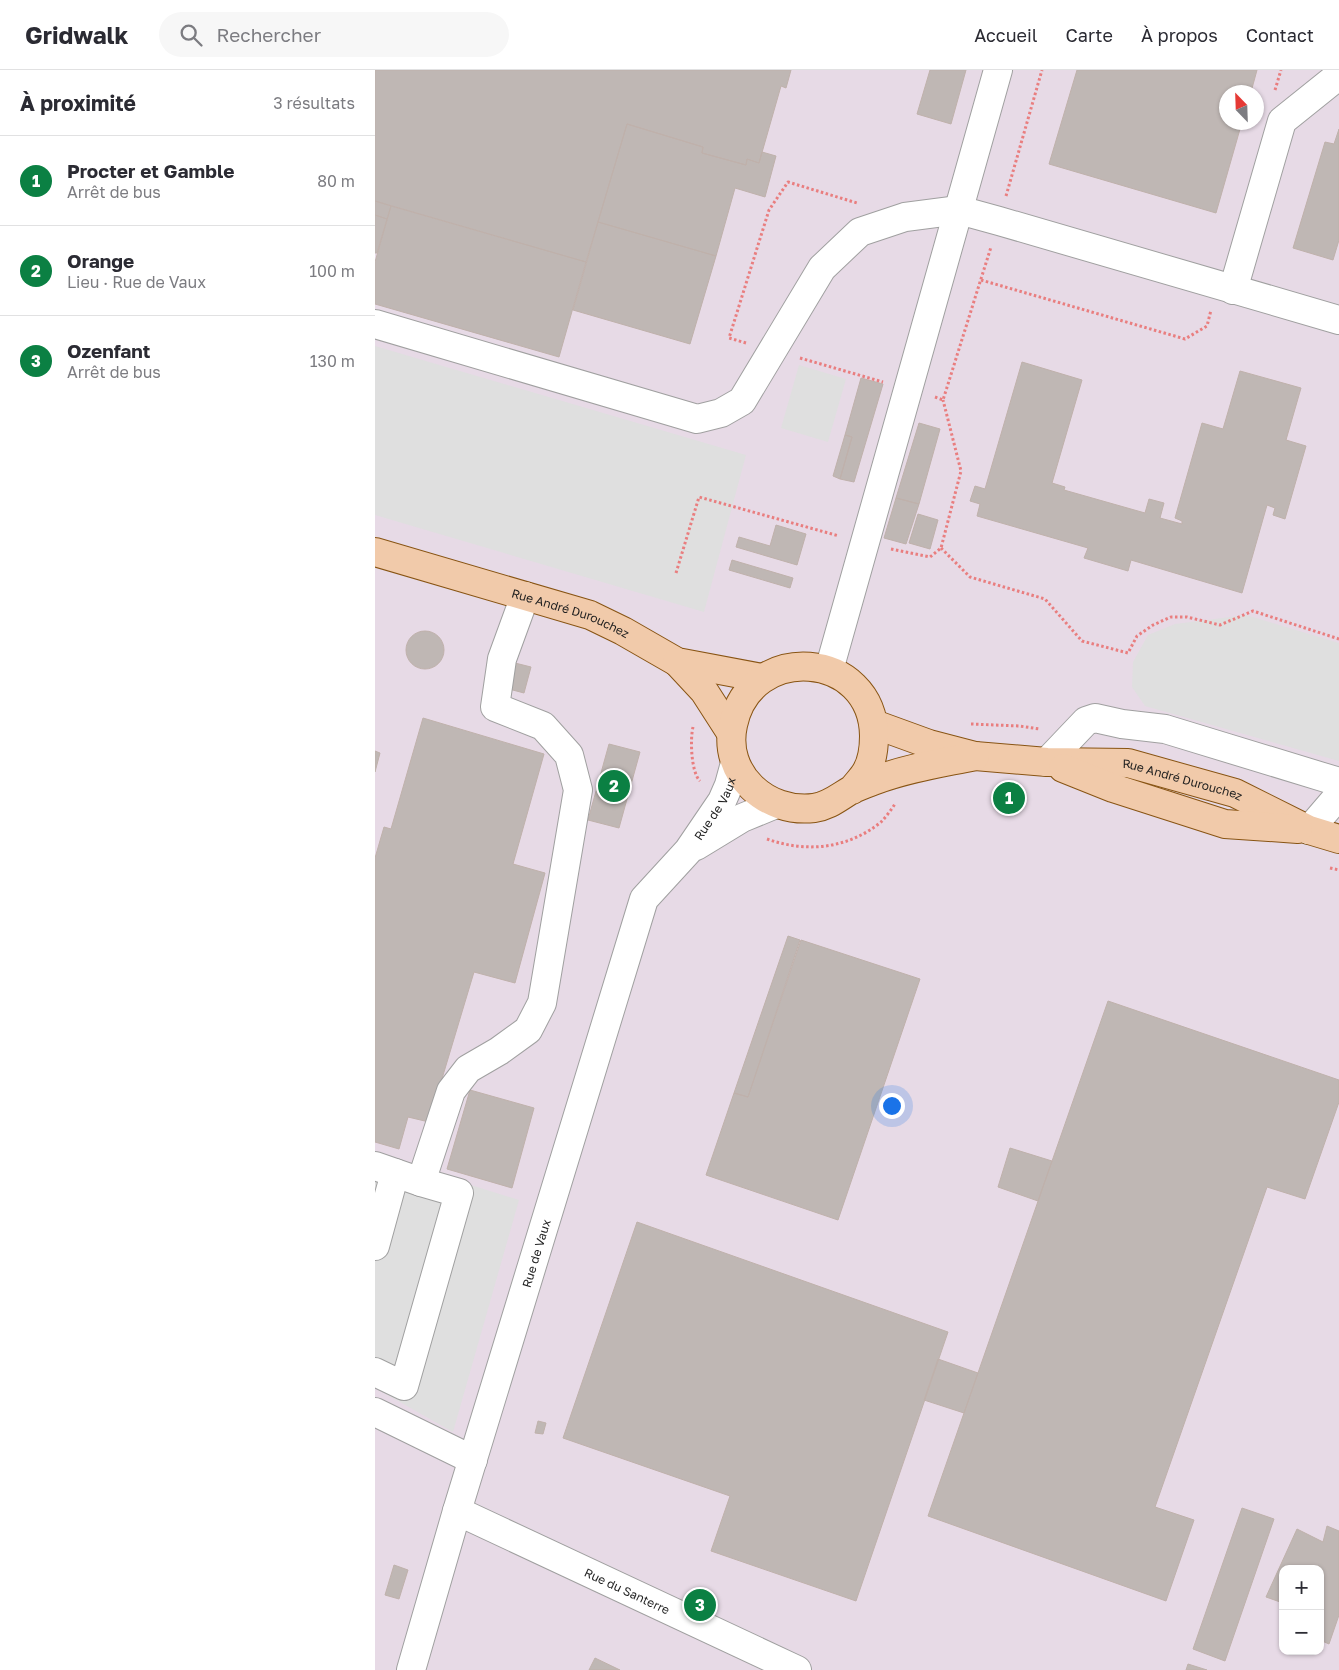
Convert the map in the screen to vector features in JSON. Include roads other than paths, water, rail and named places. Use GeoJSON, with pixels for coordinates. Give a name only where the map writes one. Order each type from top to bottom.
{"type":"FeatureCollection","features":[{"type":"Feature","properties":{"kind":"main road","name":"Rue André Durouchez"},"geometry":{"type":"LineString","coordinates":[[375,552],[591,615],[677,662],[762,678]]}},
{"type":"Feature","properties":{"kind":"main road"},"geometry":{"type":"LineString","coordinates":[[677,662],[704,691],[731,734]]}},
{"type":"Feature","properties":{"kind":"main road"},"geometry":{"type":"LineString","coordinates":[[852,790],[867,771],[874,748],[874,724],[869,707],[859,691],[845,679],[829,670],[807,665],[783,668],[762,678],[746,693],[735,712],[731,734],[735,763],[745,780],[759,794],[776,804],[796,809],[816,808],[835,802],[852,790],[901,772],[975,756]]}},
{"type":"Feature","properties":{"kind":"main road","name":"Rue André Durouchez"},"geometry":{"type":"LineString","coordinates":[[874,724],[929,744],[975,756],[1047,762],[1113,788],[1225,824],[1309,830],[1339,839]]}},
{"type":"Feature","properties":{"kind":"street"},"geometry":{"type":"LineString","coordinates":[[829,670],[998,70]]}},
{"type":"Feature","properties":{"kind":"street"},"geometry":{"type":"LineString","coordinates":[[1233,290],[1282,121],[1338,76],[1339,73]]}},
{"type":"Feature","properties":{"kind":"street"},"geometry":{"type":"LineString","coordinates":[[375,324],[697,419],[721,413],[742,401],[822,268],[860,232],[905,217],[959,210],[999,220],[1339,320]]}},
{"type":"Feature","properties":{"kind":"street"},"geometry":{"type":"LineString","coordinates":[[421,1182],[451,1091],[468,1069],[499,1052],[529,1030],[542,1003],[578,790],[569,755],[543,726],[495,707],[503,659],[525,596]]}},
{"type":"Feature","properties":{"kind":"street"},"geometry":{"type":"LineString","coordinates":[[1047,762],[1086,721],[1095,718],[1122,724],[1165,729],[1339,782]]}},
{"type":"Feature","properties":{"kind":"street","name":"Rue de Vaux"},"geometry":{"type":"LineString","coordinates":[[411,1670],[457,1511],[644,899],[688,850],[722,801],[735,763]]}},
{"type":"Feature","properties":{"kind":"street"},"geometry":{"type":"LineString","coordinates":[[1309,830],[1339,795]]}},
{"type":"Feature","properties":{"kind":"street","name":"Rue de Vaux"},"geometry":{"type":"LineString","coordinates":[[688,850],[742,818],[776,804]]}},
{"type":"Feature","properties":{"kind":"street"},"geometry":{"type":"LineString","coordinates":[[375,1246],[385,1170],[459,1193],[404,1386],[375,1372]]}},
{"type":"Feature","properties":{"kind":"street"},"geometry":{"type":"LineString","coordinates":[[375,1412],[473,1460]]}},
{"type":"Feature","properties":{"kind":"street","name":"Rue du Santerre"},"geometry":{"type":"LineString","coordinates":[[457,1511],[797,1670]]}},
{"type":"Feature","properties":{"kind":"place","name":"Orange"},"geometry":{"type":"Point","coordinates":[614,786]}},
{"type":"Feature","properties":{"kind":"place","name":"Procter et Gamble"},"geometry":{"type":"Point","coordinates":[1009,798]}},
{"type":"Feature","properties":{"kind":"place","name":"Ozenfant"},"geometry":{"type":"Point","coordinates":[700,1605]}}]}
